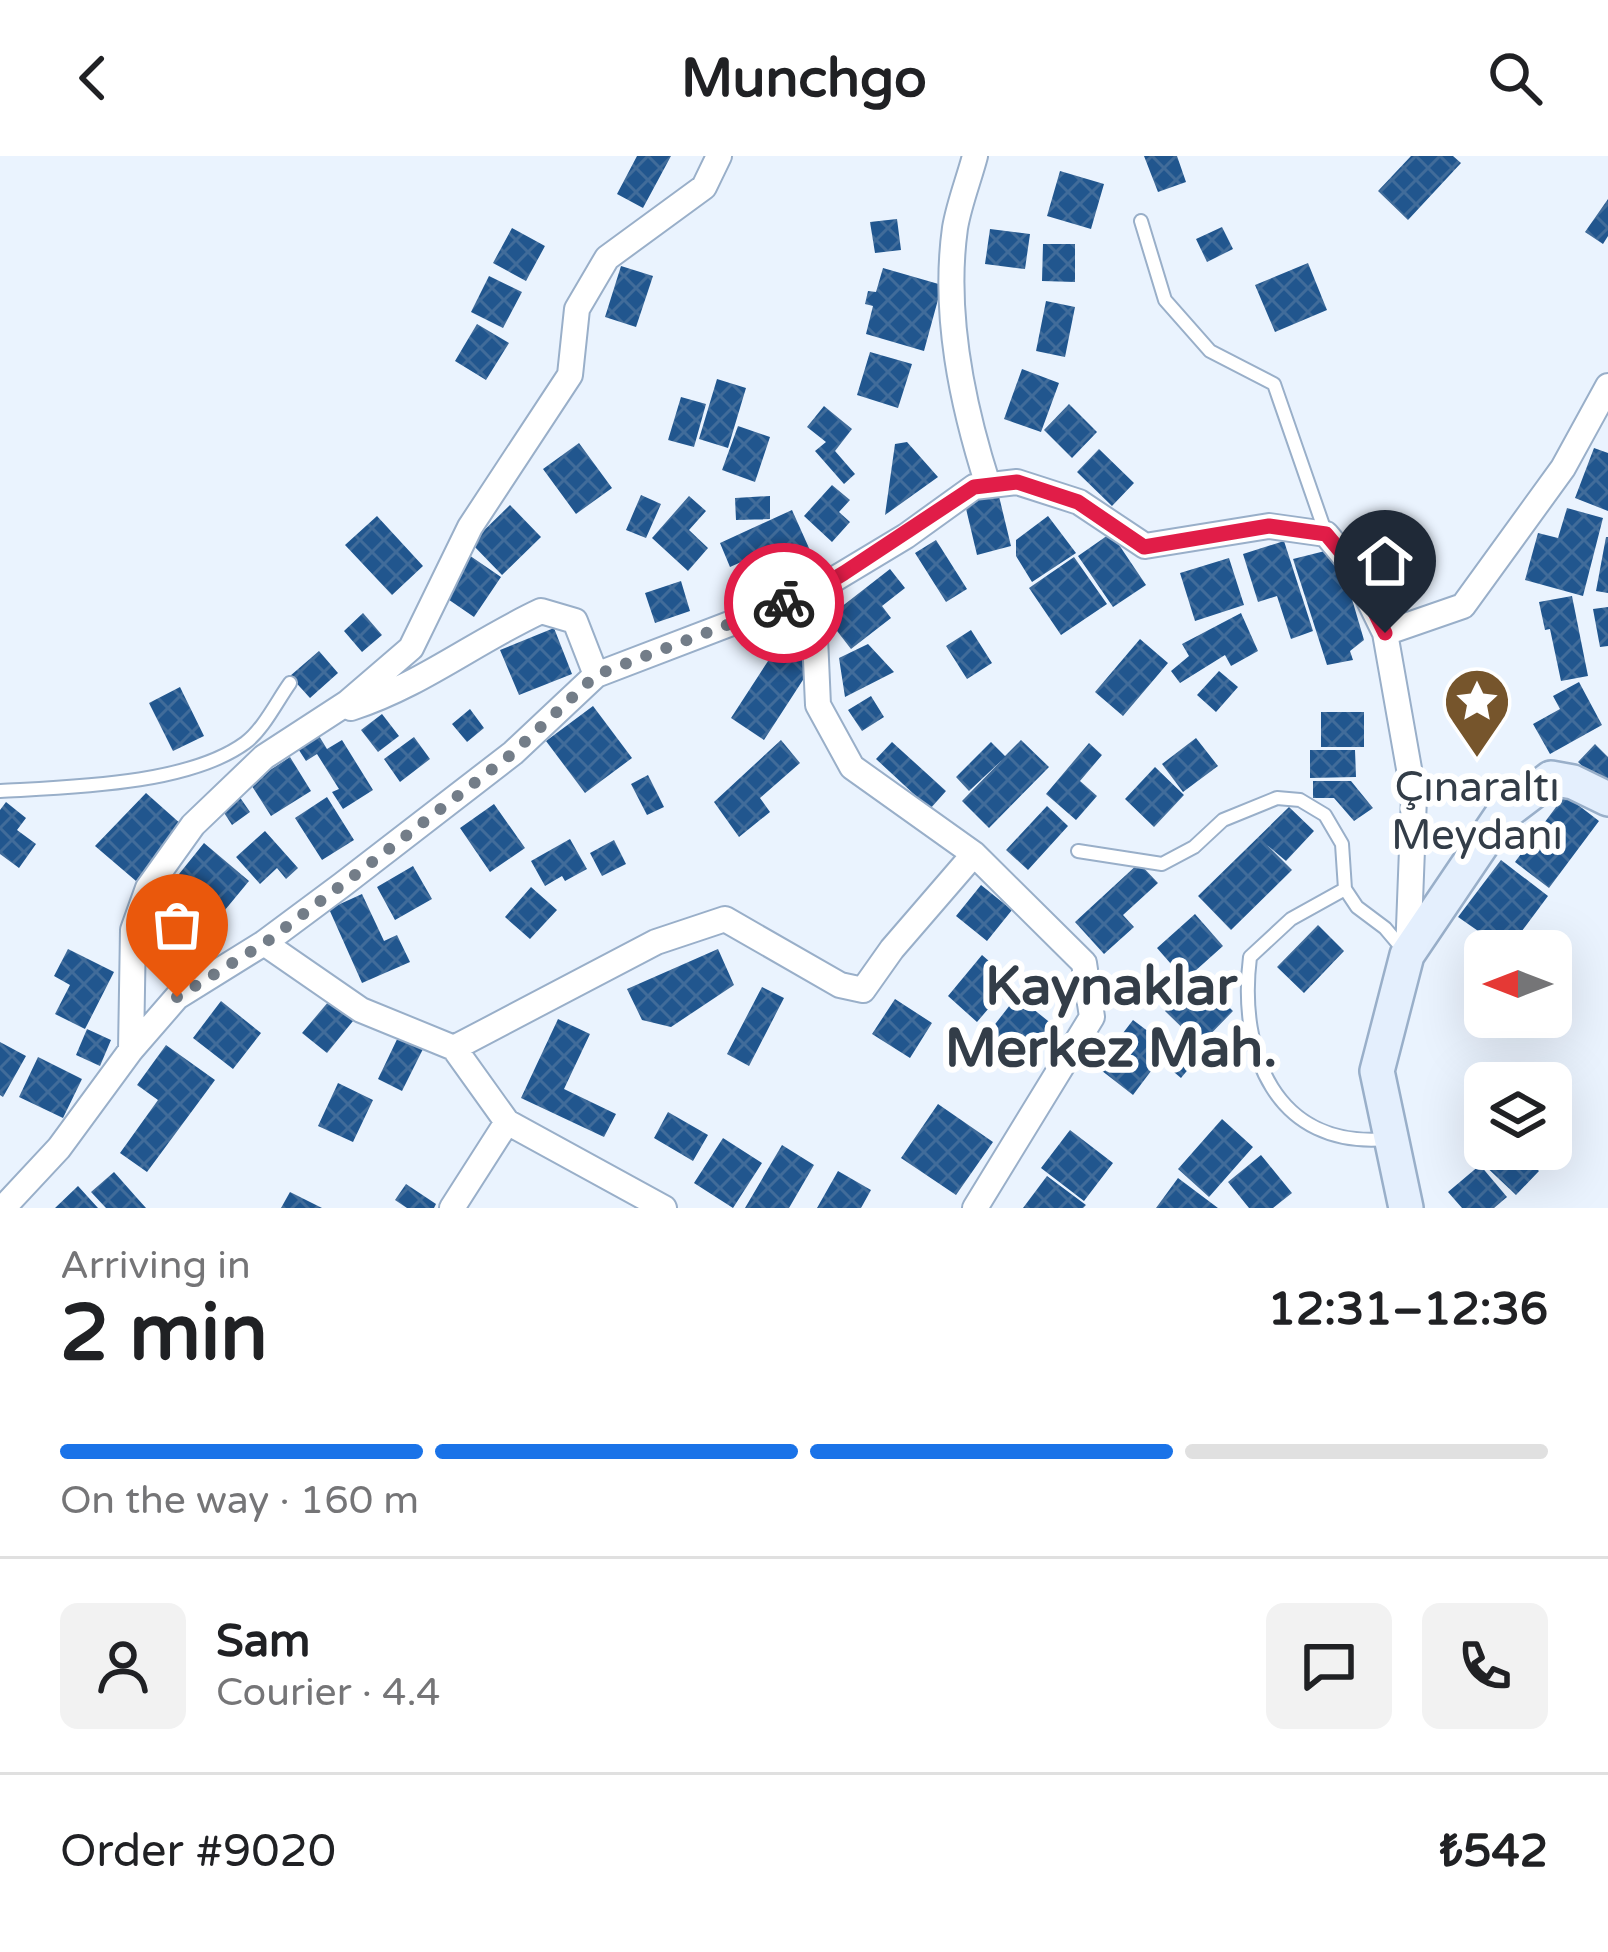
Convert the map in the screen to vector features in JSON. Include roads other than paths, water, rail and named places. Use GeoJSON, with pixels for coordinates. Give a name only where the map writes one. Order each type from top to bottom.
{"type":"FeatureCollection","features":[{"type":"Feature","properties":{"kind":"street"},"geometry":{"type":"LineString","coordinates":[[326,717],[411,648],[470,527],[570,375],[577,308],[607,259],[704,188],[719,156]]}},
{"type":"Feature","properties":{"kind":"street"},"geometry":{"type":"LineString","coordinates":[[975,156],[955,227],[952,308],[968,420],[988,485]]}},
{"type":"Feature","properties":{"kind":"street"},"geometry":{"type":"LineString","coordinates":[[1385,633],[1463,606],[1563,468],[1608,386]]}},
{"type":"Feature","properties":{"kind":"street"},"geometry":{"type":"LineString","coordinates":[[11,1203],[177,997],[265,943],[513,753],[596,675],[813,592],[906,536],[974,487],[1017,482],[1078,502],[1144,547],[1269,526],[1326,534],[1351,564],[1385,633],[1414,797],[1408,955],[1377,1071],[1406,1208]]}},
{"type":"Feature","properties":{"kind":"street"},"geometry":{"type":"LineString","coordinates":[[813,592],[818,705],[851,767],[974,854],[1084,963],[1092,1017],[975,1208]]}},
{"type":"Feature","properties":{"kind":"street"},"geometry":{"type":"LineString","coordinates":[[131,1049],[134,930],[148,888],[193,824],[256,749],[376,700],[541,610],[575,621],[596,675]]}},
{"type":"Feature","properties":{"kind":"street"},"geometry":{"type":"LineString","coordinates":[[1408,955],[1501,816],[1551,778],[1574,782],[1608,799]]}},
{"type":"Feature","properties":{"kind":"street"},"geometry":{"type":"LineString","coordinates":[[454,1048],[656,942],[725,919],[840,985],[863,990],[974,854]]}},
{"type":"Feature","properties":{"kind":"street"},"geometry":{"type":"LineString","coordinates":[[265,943],[361,1010],[454,1048],[507,1122],[664,1208]]}},
{"type":"Feature","properties":{"kind":"street"},"geometry":{"type":"LineString","coordinates":[[452,1208],[507,1122]]}},
{"type":"Feature","properties":{"kind":"lane"},"geometry":{"type":"LineString","coordinates":[[1141,221],[1166,300],[1210,351],[1274,384],[1326,534]]}},
{"type":"Feature","properties":{"kind":"lane"},"geometry":{"type":"LineString","coordinates":[[0,791],[118,782],[256,749],[290,683]]}},
{"type":"Feature","properties":{"kind":"lane"},"geometry":{"type":"LineString","coordinates":[[1078,851],[1162,863],[1193,848],[1223,820],[1277,798],[1300,800],[1324,815],[1342,844],[1345,889],[1357,908],[1385,928],[1408,955]]}},
{"type":"Feature","properties":{"kind":"lane"},"geometry":{"type":"LineString","coordinates":[[1345,889],[1291,919],[1250,957],[1245,996],[1252,1048],[1285,1108],[1316,1131],[1359,1142],[1392,1138]]}},
{"type":"Feature","properties":{"kind":"place","name":"Çınaraltı Meydanı"},"geometry":{"type":"Point","coordinates":[1477,760]}},
{"type":"Feature","properties":{"kind":"district","name":"Kaynaklar Merkez Mah."},"geometry":{"type":"Point","coordinates":[1111,1016]}}]}
